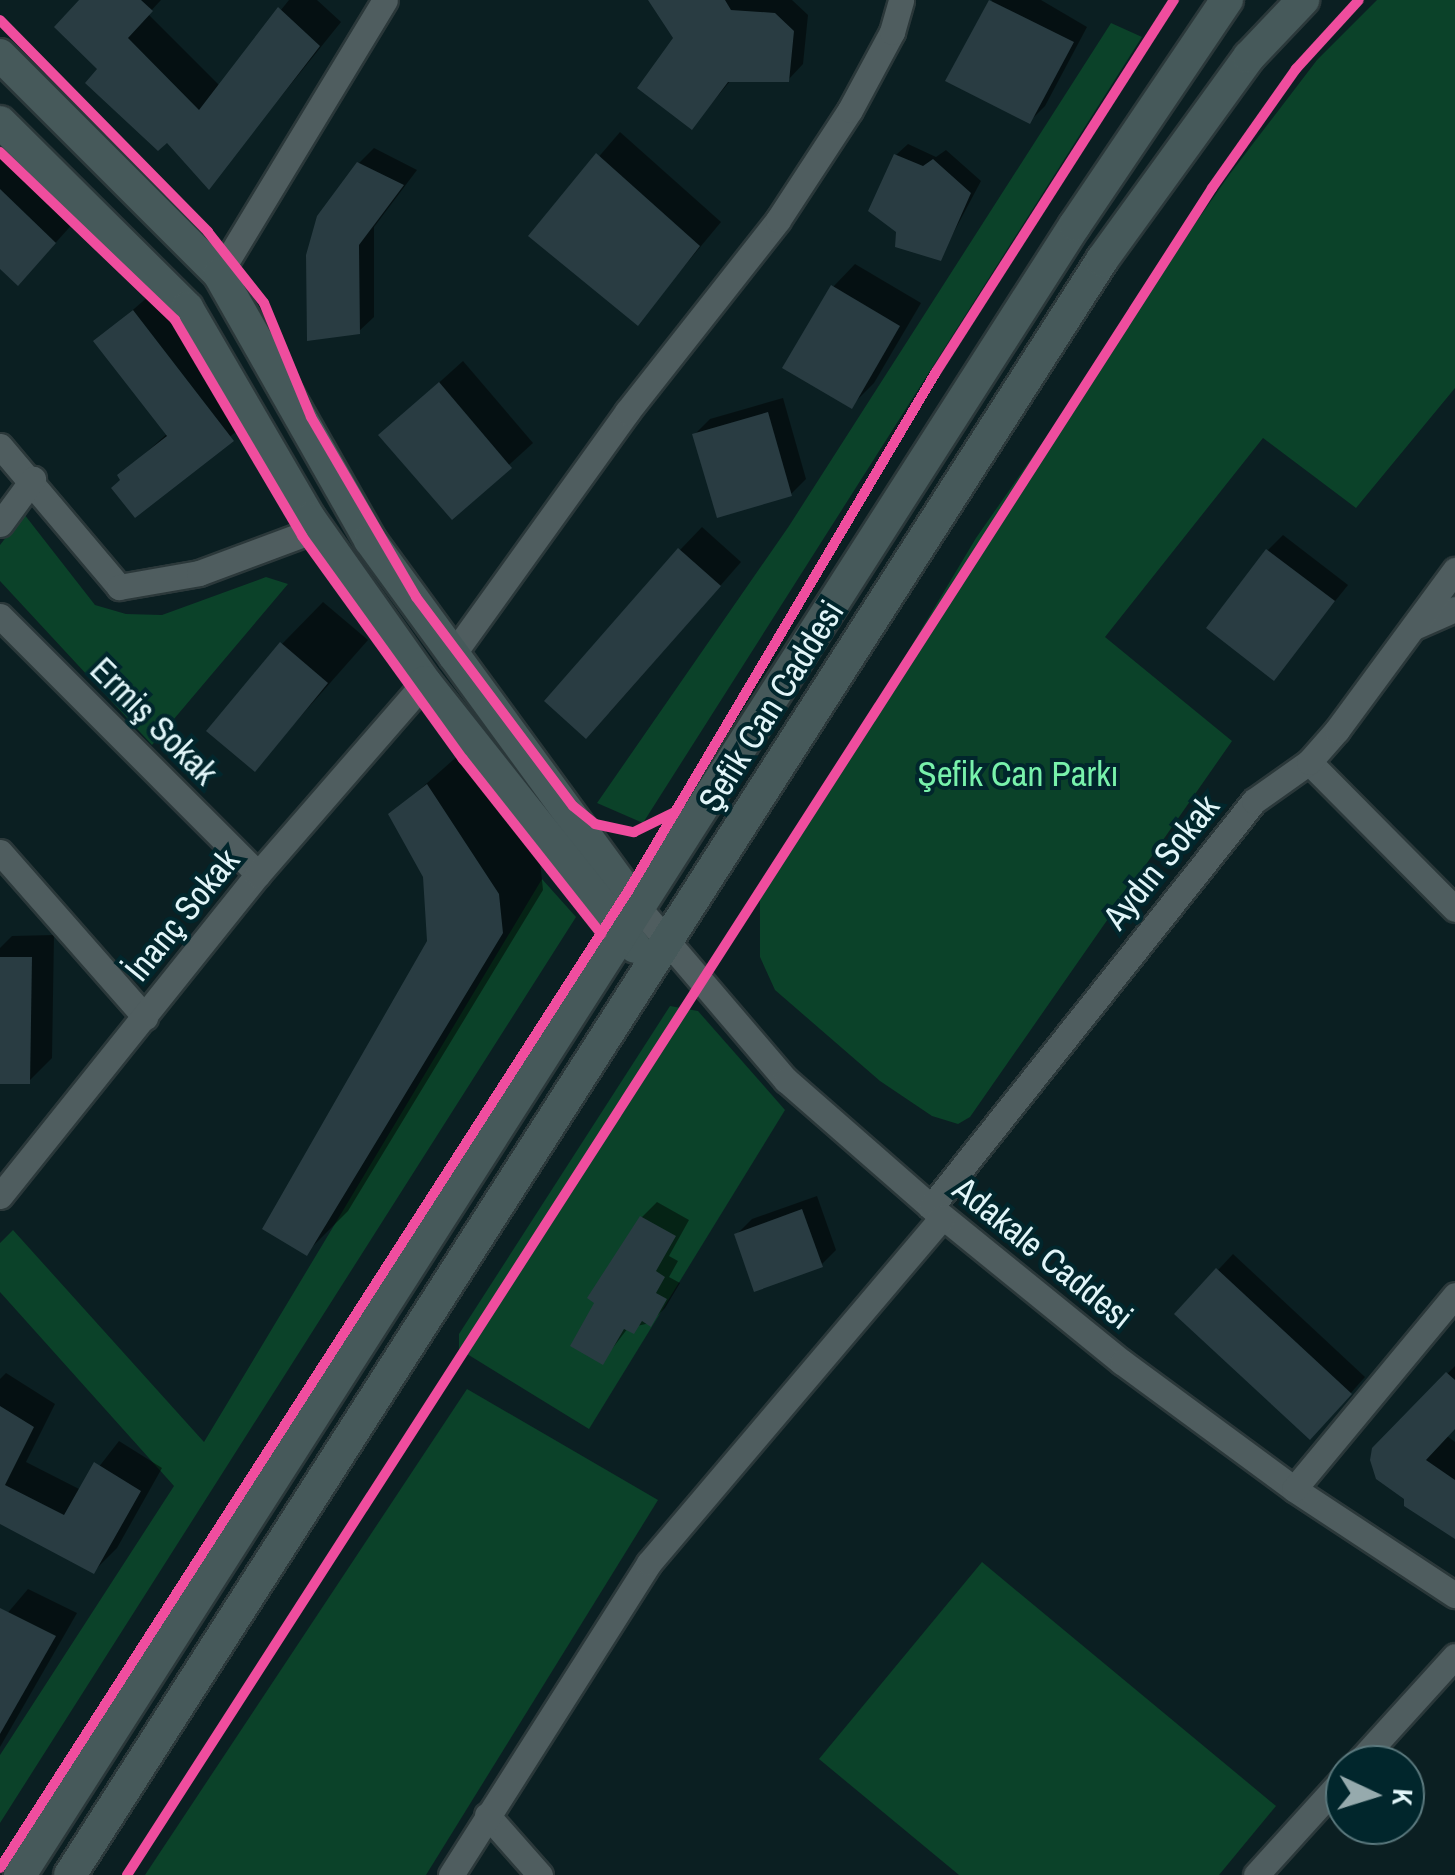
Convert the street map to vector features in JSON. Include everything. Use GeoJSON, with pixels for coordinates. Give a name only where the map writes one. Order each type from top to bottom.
{"type":"FeatureCollection","features":[{"type":"Feature","properties":{"kind":"main road","name":"Şefik Can Caddesi"},"geometry":{"type":"LineString","coordinates":[[20,1875],[630,920],[1227,0]]}},
{"type":"Feature","properties":{"kind":"main road","name":"Şefik Can Caddesi"},"geometry":{"type":"LineString","coordinates":[[70,1875],[1102,260],[1249,57],[1303,0]]}},
{"type":"Feature","properties":{"kind":"main road"},"geometry":{"type":"LineString","coordinates":[[0,55],[219,274],[370,540],[630,920]]}},
{"type":"Feature","properties":{"kind":"main road"},"geometry":{"type":"LineString","coordinates":[[0,122],[188,308],[317,529],[425,682],[661,952]]}},
{"type":"Feature","properties":{"kind":"street"},"geometry":{"type":"LineString","coordinates":[[219,274],[385,0]]}},
{"type":"Feature","properties":{"kind":"street"},"geometry":{"type":"LineString","coordinates":[[451,657],[627,412],[778,220],[850,110],[892,32],[901,0]]}},
{"type":"Feature","properties":{"kind":"street"},"geometry":{"type":"LineString","coordinates":[[0,446],[34,478],[120,587],[199,573],[317,529]]}},
{"type":"Feature","properties":{"kind":"street"},"geometry":{"type":"LineString","coordinates":[[0,524],[34,478]]}},
{"type":"Feature","properties":{"kind":"street","name":"Aydın Sokak"},"geometry":{"type":"LineString","coordinates":[[452,1875],[649,1563],[936,1212],[1254,801],[1309,762],[1455,570]]}},
{"type":"Feature","properties":{"kind":"street"},"geometry":{"type":"LineString","coordinates":[[1413,628],[1455,609]]}},
{"type":"Feature","properties":{"kind":"street","name":"Ermiş Sokak"},"geometry":{"type":"LineString","coordinates":[[0,616],[258,874]]}},
{"type":"Feature","properties":{"kind":"street","name":"İnanç Sokak"},"geometry":{"type":"LineString","coordinates":[[0,1196],[258,874],[425,682]]}},
{"type":"Feature","properties":{"kind":"street"},"geometry":{"type":"LineString","coordinates":[[1309,762],[1455,910]]}},
{"type":"Feature","properties":{"kind":"street"},"geometry":{"type":"LineString","coordinates":[[0,852],[145,1017]]}},
{"type":"Feature","properties":{"kind":"street","name":"Adakale Caddesi"},"geometry":{"type":"LineString","coordinates":[[661,952],[786,1080],[936,1212],[1294,1489],[1455,1595]]}},
{"type":"Feature","properties":{"kind":"street"},"geometry":{"type":"LineString","coordinates":[[1294,1489],[1455,1295]]}},
{"type":"Feature","properties":{"kind":"street"},"geometry":{"type":"LineString","coordinates":[[1374,1745],[1455,1656]]}},
{"type":"Feature","properties":{"kind":"street"},"geometry":{"type":"LineString","coordinates":[[1256,1875],[1325,1799]]}},
{"type":"Feature","properties":{"kind":"street"},"geometry":{"type":"LineString","coordinates":[[487,1815],[540,1875]]}},
{"type":"Feature","properties":{"kind":"green space","name":"Şefik Can Parkı"},"geometry":{"type":"Polygon","coordinates":[[[1377,0],[1455,0],[1455,388],[1356,508],[1263,438],[1105,637],[1232,741],[970,1117],[958,1124],[932,1116],[880,1081],[775,990],[760,957],[760,899],[976,538],[1229,175],[1317,60],[1377,0]]]}},
{"type":"Feature","properties":{"kind":"green space"},"geometry":{"type":"Polygon","coordinates":[[[1111,23],[1142,37],[643,823],[597,803],[789,526],[1111,23]]]}},
{"type":"Feature","properties":{"kind":"green space"},"geometry":{"type":"Polygon","coordinates":[[[24,514],[95,605],[126,614],[162,615],[266,577],[288,584],[152,745],[0,581],[0,545],[24,514]]]}},
{"type":"Feature","properties":{"kind":"green space"},"geometry":{"type":"Polygon","coordinates":[[[542,879],[576,917],[0,1823],[0,1755],[174,1486],[0,1292],[0,1243],[13,1230],[204,1442],[542,879]]]}},
{"type":"Feature","properties":{"kind":"green space"},"geometry":{"type":"Polygon","coordinates":[[[670,1006],[698,1011],[785,1110],[589,1429],[459,1349],[459,1334],[670,1006]]]}},
{"type":"Feature","properties":{"kind":"green space"},"geometry":{"type":"Polygon","coordinates":[[[467,1389],[658,1500],[426,1875],[145,1875],[467,1389]]]}},
{"type":"Feature","properties":{"kind":"green space"},"geometry":{"type":"Polygon","coordinates":[[[982,1562],[1276,1806],[1219,1875],[959,1875],[819,1759],[982,1562]]]}},
{"type":"Feature","properties":{"kind":"building"},"geometry":{"type":"Polygon","coordinates":[[[79,0],[141,0],[153,11],[128,38],[199,110],[278,7],[320,46],[209,190],[167,143],[158,151],[85,83],[97,69],[54,27],[79,0]]]}},
{"type":"Feature","properties":{"kind":"building"},"geometry":{"type":"Polygon","coordinates":[[[648,0],[725,0],[731,10],[775,13],[794,31],[789,82],[728,82],[692,130],[637,88],[673,38],[648,0]]]}},
{"type":"Feature","properties":{"kind":"building"},"geometry":{"type":"Polygon","coordinates":[[[989,0],[1074,42],[1030,124],[945,81],[989,0]]]}},
{"type":"Feature","properties":{"kind":"building"},"geometry":{"type":"Polygon","coordinates":[[[596,153],[700,246],[638,326],[528,236],[596,153]]]}},
{"type":"Feature","properties":{"kind":"building"},"geometry":{"type":"Polygon","coordinates":[[[894,154],[923,166],[933,159],[971,193],[941,261],[895,247],[896,232],[868,211],[894,154]]]}},
{"type":"Feature","properties":{"kind":"building"},"geometry":{"type":"Polygon","coordinates":[[[357,162],[404,185],[359,245],[360,334],[307,341],[306,255],[317,216],[357,162]]]}},
{"type":"Feature","properties":{"kind":"building"},"geometry":{"type":"Polygon","coordinates":[[[0,189],[56,243],[18,286],[0,269],[0,189]]]}},
{"type":"Feature","properties":{"kind":"building"},"geometry":{"type":"Polygon","coordinates":[[[831,285],[900,326],[852,409],[782,368],[831,285]]]}},
{"type":"Feature","properties":{"kind":"building"},"geometry":{"type":"Polygon","coordinates":[[[133,310],[234,441],[135,518],[111,488],[120,480],[117,475],[167,436],[93,341],[133,310]]]}},
{"type":"Feature","properties":{"kind":"building"},"geometry":{"type":"Polygon","coordinates":[[[439,382],[512,468],[452,520],[378,435],[439,382]]]}},
{"type":"Feature","properties":{"kind":"building"},"geometry":{"type":"Polygon","coordinates":[[[768,412],[792,496],[717,518],[692,434],[768,412]]]}},
{"type":"Feature","properties":{"kind":"building"},"geometry":{"type":"Polygon","coordinates":[[[678,548],[721,586],[586,739],[544,701],[678,548]]]}},
{"type":"Feature","properties":{"kind":"building"},"geometry":{"type":"Polygon","coordinates":[[[1266,549],[1335,601],[1274,681],[1206,628],[1266,549]]]}},
{"type":"Feature","properties":{"kind":"building"},"geometry":{"type":"Polygon","coordinates":[[[280,642],[328,683],[255,772],[206,731],[280,642]]]}},
{"type":"Feature","properties":{"kind":"building"},"geometry":{"type":"Polygon","coordinates":[[[427,784],[499,894],[503,933],[307,1256],[262,1229],[427,941],[423,877],[388,814],[427,784]]]}},
{"type":"Feature","properties":{"kind":"building"},"geometry":{"type":"Polygon","coordinates":[[[0,957],[32,957],[30,1084],[0,1084],[0,957]]]}},
{"type":"Feature","properties":{"kind":"building"},"geometry":{"type":"Polygon","coordinates":[[[802,1209],[823,1267],[754,1292],[734,1234],[802,1209]]]}},
{"type":"Feature","properties":{"kind":"building"},"geometry":{"type":"Polygon","coordinates":[[[640,1216],[676,1236],[656,1271],[665,1277],[656,1293],[667,1299],[651,1327],[642,1321],[634,1334],[624,1329],[603,1365],[570,1346],[594,1303],[587,1298],[640,1216]]]}},
{"type":"Feature","properties":{"kind":"building"},"geometry":{"type":"Polygon","coordinates":[[[1216,1268],[1352,1394],[1310,1440],[1174,1314],[1216,1268]]]}},
{"type":"Feature","properties":{"kind":"building"},"geometry":{"type":"Polygon","coordinates":[[[1446,1372],[1455,1380],[1455,1429],[1426,1460],[1455,1480],[1455,1539],[1404,1506],[1404,1499],[1376,1479],[1370,1460],[1372,1448],[1446,1372]]]}},
{"type":"Feature","properties":{"kind":"building"},"geometry":{"type":"Polygon","coordinates":[[[0,1406],[34,1427],[5,1485],[64,1515],[94,1462],[141,1491],[94,1574],[0,1524],[0,1406]]]}},
{"type":"Feature","properties":{"kind":"building"},"geometry":{"type":"Polygon","coordinates":[[[0,1608],[56,1636],[0,1734],[0,1608]]]}},
{"type":"Feature","properties":{"kind":"cycle path"},"geometry":{"type":"LineString","coordinates":[[0,1868],[627,893],[936,372],[1174,0]]}},
{"type":"Feature","properties":{"kind":"cycle path"},"geometry":{"type":"LineString","coordinates":[[127,1875],[1212,188],[1296,69],[1359,0]]}},
{"type":"Feature","properties":{"kind":"cycle path"},"geometry":{"type":"LineString","coordinates":[[0,20],[208,232],[264,303],[311,417],[416,597],[573,806],[595,824],[634,832],[675,812]]}},
{"type":"Feature","properties":{"kind":"cycle path"},"geometry":{"type":"LineString","coordinates":[[0,152],[175,320],[302,536],[463,759],[601,934]]}}]}
